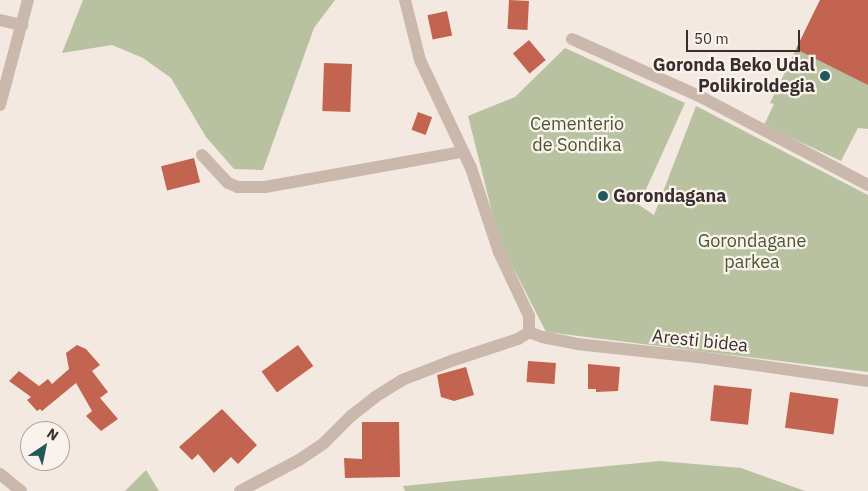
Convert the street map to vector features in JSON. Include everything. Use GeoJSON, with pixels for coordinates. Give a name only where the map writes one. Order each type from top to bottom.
{"type":"FeatureCollection","features":[{"type":"Feature","properties":{"kind":"street"},"geometry":{"type":"LineString","coordinates":[[0,104],[28,0]]}},
{"type":"Feature","properties":{"kind":"street"},"geometry":{"type":"LineString","coordinates":[[240,491],[298,460],[324,443],[351,416],[375,397],[402,380],[451,360],[518,339],[529,332],[529,316],[499,252],[471,168],[420,60],[405,0]]}},
{"type":"Feature","properties":{"kind":"street"},"geometry":{"type":"LineString","coordinates":[[0,20],[22,25]]}},
{"type":"Feature","properties":{"kind":"street"},"geometry":{"type":"LineString","coordinates":[[572,39],[703,98],[868,185]]}},
{"type":"Feature","properties":{"kind":"street"},"geometry":{"type":"LineString","coordinates":[[202,154],[228,183],[238,187],[265,187],[462,152]]}},
{"type":"Feature","properties":{"kind":"street","name":"Aresti bidea"},"geometry":{"type":"LineString","coordinates":[[529,332],[542,338],[577,344],[706,358],[868,381]]}},
{"type":"Feature","properties":{"kind":"street"},"geometry":{"type":"LineString","coordinates":[[0,474],[21,491]]}},
{"type":"Feature","properties":{"kind":"green space"},"geometry":{"type":"Polygon","coordinates":[[[83,0],[335,0],[314,28],[263,170],[234,169],[206,137],[171,78],[143,58],[112,45],[62,53],[83,0]]]}},
{"type":"Feature","properties":{"kind":"green space","name":"Goronda Beko Udal Polikiroldegia"},"geometry":{"type":"Polygon","coordinates":[[[820,0],[868,0],[868,129],[858,128],[841,161],[764,125],[774,104],[770,103],[820,0]]]}},
{"type":"Feature","properties":{"kind":"green space","name":"Gorondagane parkea"},"geometry":{"type":"Polygon","coordinates":[[[565,48],[685,103],[639,205],[654,215],[696,106],[868,195],[868,372],[546,332],[499,240],[468,116],[515,97],[565,48]]]}},
{"type":"Feature","properties":{"kind":"green space"},"geometry":{"type":"Polygon","coordinates":[[[660,461],[741,468],[805,491],[405,491],[403,486],[660,461]]]}},
{"type":"Feature","properties":{"kind":"green space"},"geometry":{"type":"Polygon","coordinates":[[[146,470],[159,491],[125,491],[146,470]]]}},
{"type":"Feature","properties":{"kind":"building"},"geometry":{"type":"Polygon","coordinates":[[[509,0],[529,1],[527,30],[507,29],[509,0]]]}},
{"type":"Feature","properties":{"kind":"building"},"geometry":{"type":"Polygon","coordinates":[[[820,0],[868,0],[868,85],[796,49],[820,0]]]}},
{"type":"Feature","properties":{"kind":"building"},"geometry":{"type":"Polygon","coordinates":[[[447,11],[452,35],[433,40],[427,15],[447,11]]]}},
{"type":"Feature","properties":{"kind":"building"},"geometry":{"type":"Polygon","coordinates":[[[529,40],[546,60],[530,73],[513,53],[529,40]]]}},
{"type":"Feature","properties":{"kind":"building"},"geometry":{"type":"Polygon","coordinates":[[[324,63],[352,64],[350,112],[322,111],[324,63]]]}},
{"type":"Feature","properties":{"kind":"building"},"geometry":{"type":"Polygon","coordinates":[[[418,112],[432,117],[426,135],[412,130],[418,112]]]}},
{"type":"Feature","properties":{"kind":"building"},"geometry":{"type":"Polygon","coordinates":[[[194,158],[200,182],[167,190],[161,166],[194,158]]]}},
{"type":"Feature","properties":{"kind":"building"},"geometry":{"type":"Polygon","coordinates":[[[77,345],[86,349],[100,365],[92,371],[108,392],[100,398],[118,419],[101,431],[86,416],[92,411],[76,383],[42,411],[40,409],[37,411],[27,400],[31,397],[9,381],[19,371],[39,386],[48,379],[52,384],[69,369],[66,353],[77,345]]]}},
{"type":"Feature","properties":{"kind":"building"},"geometry":{"type":"Polygon","coordinates":[[[298,345],[313,366],[277,392],[262,371],[298,345]]]}},
{"type":"Feature","properties":{"kind":"building"},"geometry":{"type":"Polygon","coordinates":[[[528,361],[556,363],[554,384],[527,382],[528,361]]]}},
{"type":"Feature","properties":{"kind":"building"},"geometry":{"type":"Polygon","coordinates":[[[588,364],[620,367],[618,391],[596,392],[596,389],[588,389],[588,364]]]}},
{"type":"Feature","properties":{"kind":"building"},"geometry":{"type":"Polygon","coordinates":[[[466,367],[474,395],[454,401],[441,397],[437,375],[466,367]]]}},
{"type":"Feature","properties":{"kind":"building"},"geometry":{"type":"Polygon","coordinates":[[[714,385],[752,389],[748,425],[710,421],[714,385]]]}},
{"type":"Feature","properties":{"kind":"building"},"geometry":{"type":"Polygon","coordinates":[[[790,392],[839,399],[834,434],[785,428],[790,392]]]}},
{"type":"Feature","properties":{"kind":"building"},"geometry":{"type":"Polygon","coordinates":[[[222,409],[257,445],[238,464],[231,457],[214,473],[198,454],[192,460],[179,447],[222,409]]]}},
{"type":"Feature","properties":{"kind":"building"},"geometry":{"type":"Polygon","coordinates":[[[362,422],[399,422],[400,477],[345,478],[344,458],[362,459],[362,422]]]}},
{"type":"Feature","properties":{"kind":"place","name":"Goronda Beko Udal Polikiroldegia"},"geometry":{"type":"Point","coordinates":[825,76]}},
{"type":"Feature","properties":{"kind":"place","name":"Gorondagana"},"geometry":{"type":"Point","coordinates":[603,196]}},
{"type":"Feature","properties":{"kind":"park label","name":"Cementerio de Sondika"},"geometry":{"type":"Point","coordinates":[577,135]}}]}
